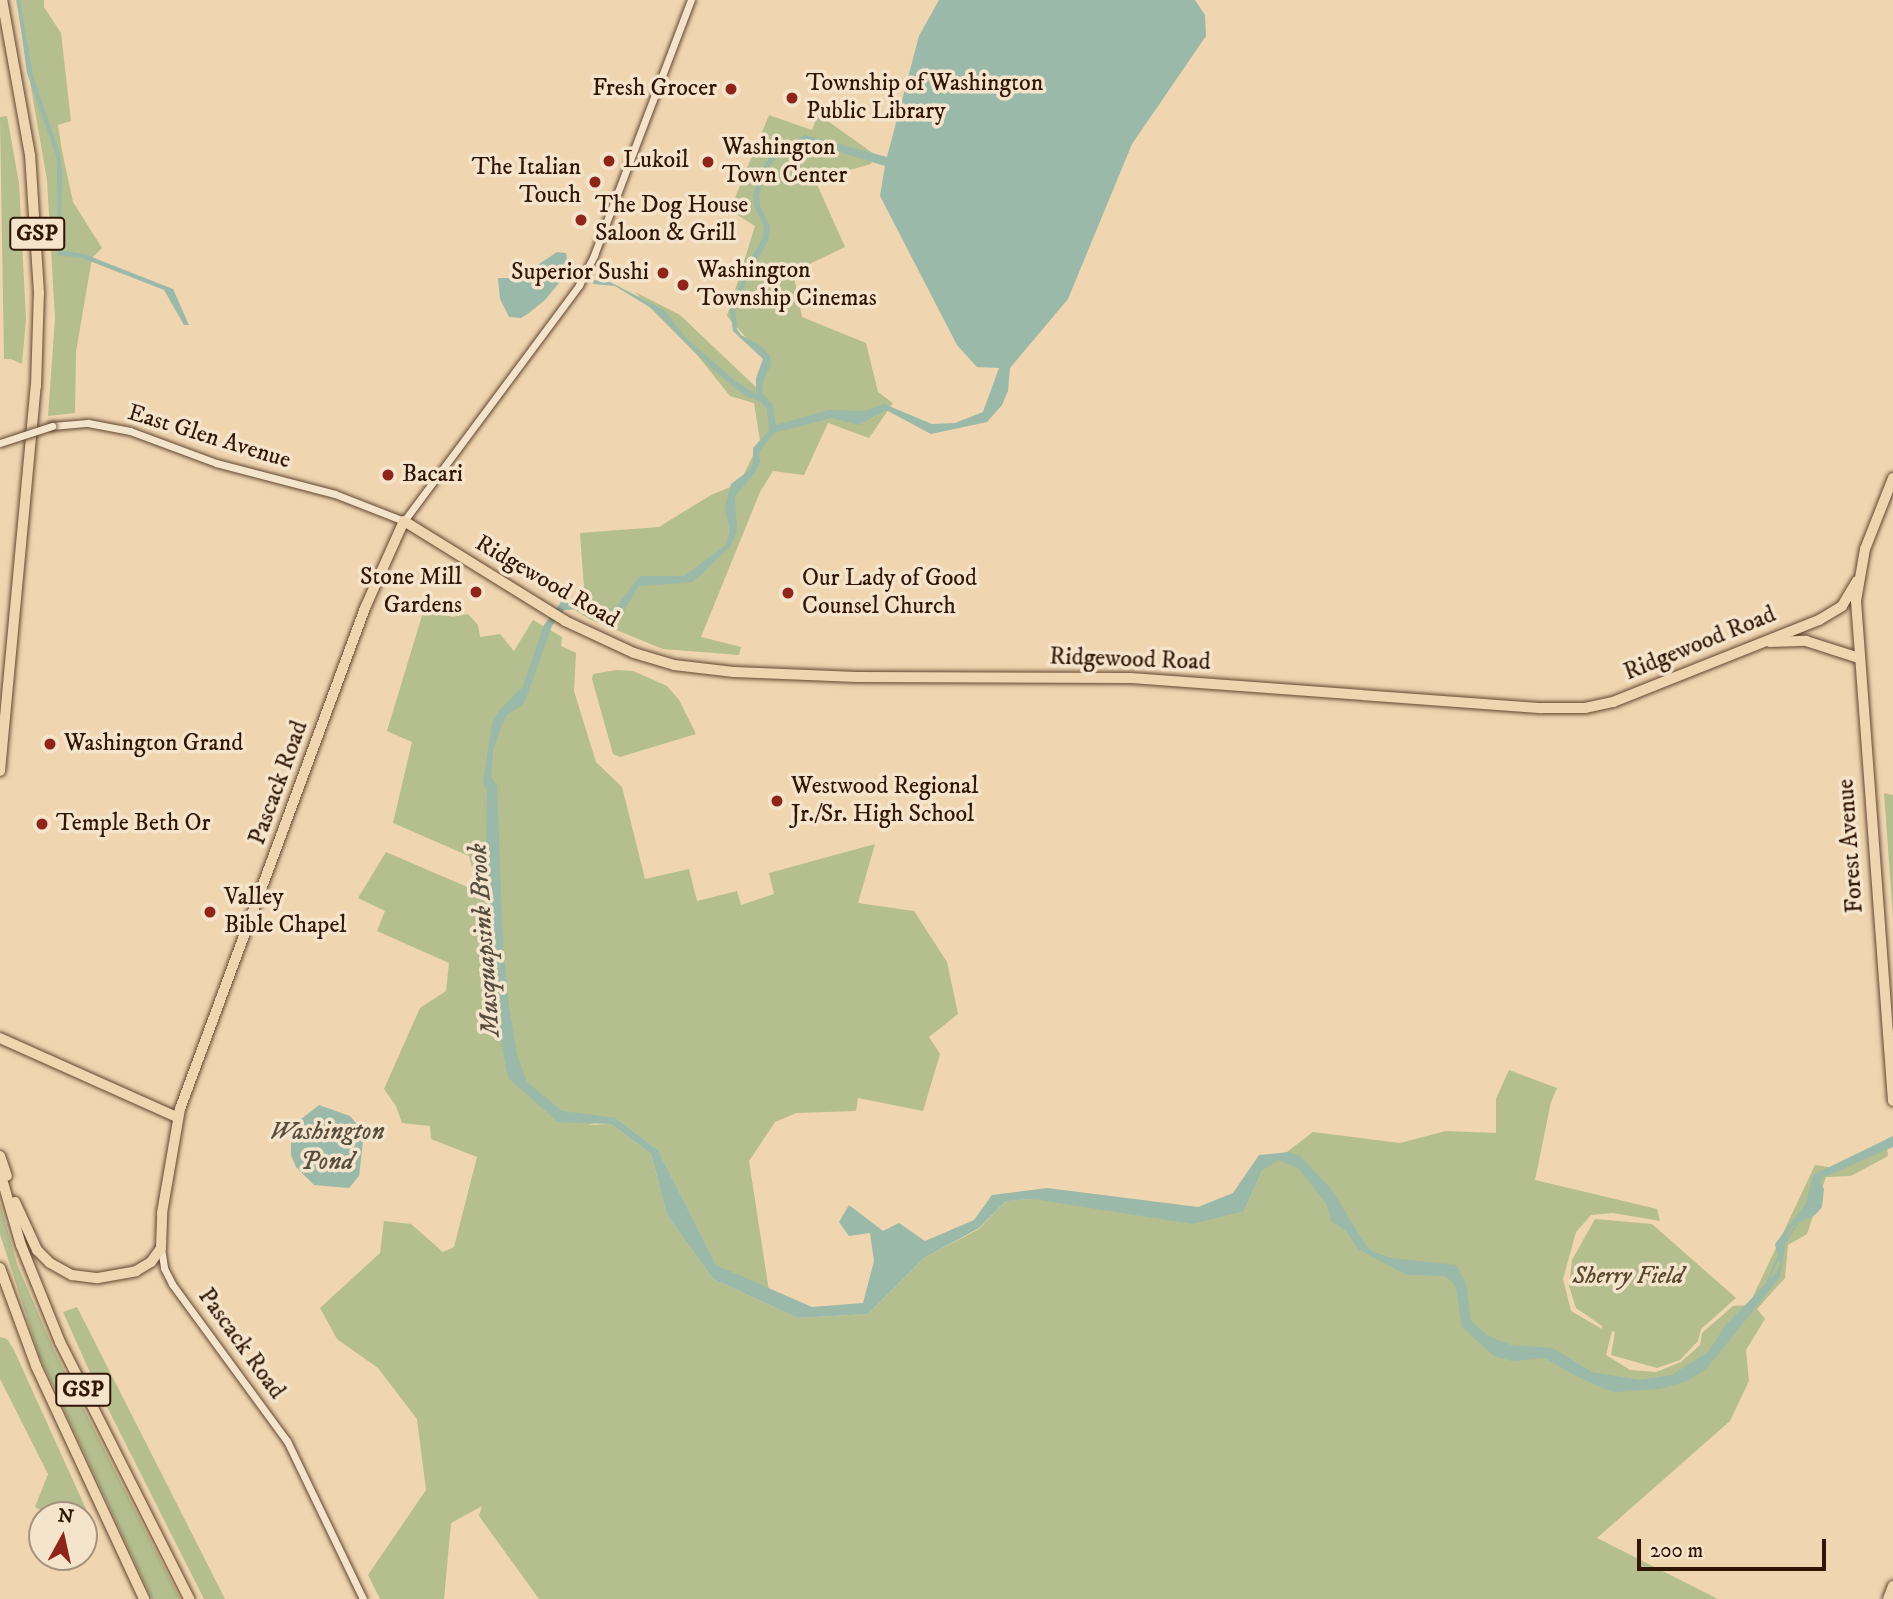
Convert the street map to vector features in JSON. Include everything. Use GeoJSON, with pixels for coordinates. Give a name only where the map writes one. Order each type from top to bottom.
{"type":"FeatureCollection","features":[{"type":"Feature","properties":{"kind":"highway","name":"GSP"},"geometry":{"type":"LineString","coordinates":[[0,771],[36,386],[39,305],[31,166],[2,0]]}},
{"type":"Feature","properties":{"kind":"highway"},"geometry":{"type":"LineString","coordinates":[[0,1156],[18,1212],[32,1241],[43,1257],[64,1272],[89,1278],[116,1276],[148,1265],[161,1248]]}},
{"type":"Feature","properties":{"kind":"highway","name":"GSP"},"geometry":{"type":"LineString","coordinates":[[0,1172],[20,1245],[50,1321],[189,1599]]}},
{"type":"Feature","properties":{"kind":"highway","name":"GSP"},"geometry":{"type":"LineString","coordinates":[[0,1268],[36,1366],[144,1599]]}},
{"type":"Feature","properties":{"kind":"main road"},"geometry":{"type":"LineString","coordinates":[[1857,584],[1865,549],[1893,478]]}},
{"type":"Feature","properties":{"kind":"main road","name":"Ridgewood Road"},"geometry":{"type":"LineString","coordinates":[[404,521],[547,611],[599,639],[655,660],[734,672],[858,677],[1131,678],[1570,708],[1613,702],[1835,612],[1857,584]]}},
{"type":"Feature","properties":{"kind":"main road","name":"Pascack Road"},"geometry":{"type":"LineString","coordinates":[[161,1248],[162,1213],[177,1117],[365,608],[404,521]]}},
{"type":"Feature","properties":{"kind":"main road","name":"Forest Avenue"},"geometry":{"type":"LineString","coordinates":[[1857,584],[1859,658],[1893,1101]]}},
{"type":"Feature","properties":{"kind":"main road"},"geometry":{"type":"LineString","coordinates":[[1759,643],[1806,641],[1859,658]]}},
{"type":"Feature","properties":{"kind":"main road"},"geometry":{"type":"LineString","coordinates":[[4,1040],[177,1117]]}},
{"type":"Feature","properties":{"kind":"street","name":"Pascack Road"},"geometry":{"type":"LineString","coordinates":[[404,521],[579,285],[594,255],[691,0]]}},
{"type":"Feature","properties":{"kind":"street","name":"East Glen Avenue"},"geometry":{"type":"LineString","coordinates":[[0,443],[52,426],[88,423],[120,428],[216,463],[335,494],[404,521]]}},
{"type":"Feature","properties":{"kind":"street","name":"Pascack Road"},"geometry":{"type":"LineString","coordinates":[[161,1248],[172,1284],[287,1441],[363,1599]]}},
{"type":"Feature","properties":{"kind":"green space"},"geometry":{"type":"Polygon","coordinates":[[[16,0],[44,0],[44,7],[61,33],[71,121],[58,125],[62,151],[73,202],[102,248],[92,258],[76,352],[75,413],[48,416],[55,319],[47,180],[16,0]]]}},
{"type":"Feature","properties":{"kind":"green space"},"geometry":{"type":"Polygon","coordinates":[[[818,114],[874,154],[871,164],[815,180],[845,247],[793,272],[802,317],[866,343],[878,392],[893,403],[869,438],[828,423],[804,475],[773,471],[760,492],[701,637],[741,647],[739,655],[663,649],[589,619],[566,604],[572,602],[584,588],[580,533],[659,527],[711,495],[733,486],[743,476],[760,441],[754,403],[730,396],[698,356],[635,292],[680,315],[759,390],[766,360],[727,316],[755,226],[730,210],[769,115],[812,130],[818,114]]]}},
{"type":"Feature","properties":{"kind":"green space"},"geometry":{"type":"Polygon","coordinates":[[[7,116],[19,183],[26,319],[22,364],[4,359],[0,117],[7,116]]]}},
{"type":"Feature","properties":{"kind":"green space","name":"Sherry Field"},"geometry":{"type":"Polygon","coordinates":[[[424,609],[452,617],[468,614],[478,625],[480,637],[500,634],[514,651],[533,620],[562,637],[561,646],[576,653],[574,691],[596,762],[622,787],[645,879],[689,869],[697,901],[737,891],[741,905],[774,894],[769,873],[875,844],[858,903],[914,911],[947,962],[958,1014],[929,1037],[940,1054],[923,1111],[858,1098],[856,1111],[796,1113],[775,1122],[749,1161],[769,1291],[716,1265],[658,1150],[616,1118],[587,1125],[611,1124],[651,1154],[667,1215],[713,1279],[798,1318],[868,1314],[924,1258],[979,1229],[1006,1201],[1034,1199],[1244,1211],[1262,1171],[1313,1132],[1400,1143],[1446,1131],[1496,1133],[1496,1099],[1509,1070],[1557,1088],[1551,1102],[1535,1180],[1657,1209],[1660,1221],[1613,1213],[1591,1215],[1576,1232],[1563,1279],[1571,1311],[1602,1329],[1602,1326],[1576,1308],[1569,1286],[1572,1260],[1595,1219],[1652,1224],[1736,1298],[1701,1329],[1698,1341],[1680,1360],[1657,1368],[1611,1355],[1615,1332],[1612,1331],[1606,1355],[1630,1370],[1656,1372],[1681,1362],[1700,1345],[1702,1333],[1733,1306],[1749,1305],[1815,1165],[1836,1168],[1887,1147],[1888,1156],[1851,1176],[1826,1177],[1807,1234],[1788,1245],[1785,1278],[1757,1309],[1765,1319],[1746,1350],[1749,1381],[1730,1421],[1597,1538],[1718,1599],[539,1599],[479,1516],[482,1506],[451,1523],[444,1599],[380,1599],[368,1575],[426,1490],[417,1419],[378,1368],[337,1339],[320,1308],[380,1253],[384,1221],[411,1224],[443,1252],[454,1247],[477,1157],[431,1139],[430,1126],[402,1123],[396,1106],[384,1089],[420,1008],[446,991],[449,963],[377,931],[385,911],[358,898],[386,852],[472,889],[475,878],[469,856],[393,823],[412,742],[387,731],[424,609]]]}},
{"type":"Feature","properties":{"kind":"green space"},"geometry":{"type":"Polygon","coordinates":[[[616,670],[633,671],[667,686],[679,700],[696,734],[620,757],[613,754],[592,679],[593,674],[616,670]]]}},
{"type":"Feature","properties":{"kind":"green space"},"geometry":{"type":"Polygon","coordinates":[[[1884,793],[1893,795],[1893,917],[1884,793]]]}},
{"type":"Feature","properties":{"kind":"green space"},"geometry":{"type":"Polygon","coordinates":[[[0,1203],[17,1264],[54,1350],[180,1599],[152,1599],[39,1355],[0,1234],[0,1203]]]}},
{"type":"Feature","properties":{"kind":"green space"},"geometry":{"type":"Polygon","coordinates":[[[77,1307],[225,1599],[204,1599],[92,1377],[63,1312],[77,1307]]]}},
{"type":"Feature","properties":{"kind":"green space"},"geometry":{"type":"Polygon","coordinates":[[[0,1337],[7,1339],[14,1350],[82,1501],[37,1501],[48,1474],[0,1379],[0,1337]]]}},
{"type":"Feature","properties":{"kind":"water"},"geometry":{"type":"Polygon","coordinates":[[[17,0],[20,0],[33,76],[59,151],[62,171],[61,250],[84,254],[173,289],[189,325],[184,325],[164,290],[82,258],[58,255],[57,158],[27,73],[17,0]]]}},
{"type":"Feature","properties":{"kind":"water"},"geometry":{"type":"Polygon","coordinates":[[[939,0],[1195,0],[1205,15],[1206,36],[1132,144],[1068,299],[1010,368],[1008,391],[1002,405],[987,422],[931,434],[886,410],[859,425],[832,418],[774,433],[759,452],[760,462],[754,474],[735,496],[737,530],[731,546],[693,582],[639,586],[620,617],[600,616],[581,609],[564,610],[552,626],[524,704],[507,715],[501,727],[493,751],[491,777],[497,785],[503,945],[509,1006],[517,1055],[527,1082],[562,1111],[616,1118],[658,1150],[716,1265],[812,1307],[863,1303],[874,1261],[870,1233],[849,1236],[839,1222],[849,1205],[883,1231],[899,1223],[925,1241],[974,1220],[992,1195],[1047,1188],[1198,1207],[1233,1193],[1259,1155],[1289,1152],[1300,1156],[1332,1190],[1366,1246],[1374,1252],[1391,1258],[1456,1265],[1466,1283],[1471,1321],[1488,1336],[1511,1345],[1552,1348],[1592,1372],[1639,1380],[1672,1375],[1709,1351],[1725,1326],[1776,1273],[1780,1265],[1775,1244],[1806,1203],[1813,1175],[1893,1136],[1893,1147],[1824,1177],[1820,1182],[1824,1189],[1822,1207],[1815,1215],[1792,1226],[1787,1235],[1780,1277],[1707,1368],[1687,1381],[1660,1389],[1612,1392],[1545,1358],[1512,1361],[1494,1356],[1462,1327],[1456,1288],[1452,1282],[1445,1276],[1407,1275],[1358,1249],[1347,1232],[1331,1221],[1326,1203],[1298,1168],[1278,1160],[1262,1171],[1244,1211],[1192,1224],[1034,1199],[1006,1201],[979,1228],[924,1258],[868,1314],[798,1318],[713,1279],[667,1215],[651,1154],[611,1124],[558,1122],[508,1078],[485,955],[493,942],[486,866],[487,791],[483,782],[492,723],[498,712],[523,686],[544,625],[561,602],[578,599],[614,610],[640,576],[684,576],[726,545],[730,532],[725,507],[731,484],[753,464],[753,448],[769,430],[767,409],[761,402],[744,395],[712,369],[651,308],[615,286],[593,284],[594,280],[610,282],[664,310],[686,338],[734,380],[756,394],[756,378],[763,359],[733,331],[730,310],[747,264],[763,238],[764,227],[754,205],[753,195],[763,166],[776,151],[805,135],[887,157],[919,36],[939,0]],[[804,141],[780,154],[768,168],[759,195],[760,206],[770,226],[768,241],[751,270],[735,310],[737,329],[741,335],[761,346],[770,356],[771,365],[763,381],[762,393],[773,405],[776,425],[829,410],[864,411],[884,404],[932,424],[955,423],[983,412],[999,368],[977,367],[957,345],[880,196],[885,166],[804,141]]]}},
{"type":"Feature","properties":{"kind":"water"},"geometry":{"type":"Polygon","coordinates":[[[557,252],[566,253],[567,258],[559,283],[545,300],[529,313],[521,318],[509,317],[500,299],[498,278],[518,278],[557,252]]]}},
{"type":"Feature","properties":{"kind":"water","name":"Washington Pond"},"geometry":{"type":"Polygon","coordinates":[[[319,1105],[350,1116],[364,1133],[359,1176],[349,1188],[314,1185],[296,1167],[291,1155],[291,1140],[300,1120],[319,1105]]]}},
{"type":"Feature","properties":{"kind":"waterway"},"geometry":{"type":"LineString","coordinates":[[565,269],[576,274]]}},
{"type":"Feature","properties":{"kind":"waterway","name":"Musquapsink Brook"},"geometry":{"type":"LineString","coordinates":[[1785,1243],[1797,1224]]}},
{"type":"Feature","properties":{"kind":"waterway","name":"Musquapsink Brook"},"geometry":{"type":"LineString","coordinates":[[1768,1281],[1778,1257]]}},
{"type":"Feature","properties":{"kind":"place","name":"Fresh Grocer"},"geometry":{"type":"Point","coordinates":[731,89]}},
{"type":"Feature","properties":{"kind":"place","name":"Township of Washington Public Library"},"geometry":{"type":"Point","coordinates":[792,98]}},
{"type":"Feature","properties":{"kind":"place","name":"Lukoil"},"geometry":{"type":"Point","coordinates":[609,161]}},
{"type":"Feature","properties":{"kind":"place","name":"Washington Town Center"},"geometry":{"type":"Point","coordinates":[708,162]}},
{"type":"Feature","properties":{"kind":"place","name":"The Italian Touch"},"geometry":{"type":"Point","coordinates":[595,182]}},
{"type":"Feature","properties":{"kind":"place","name":"The Dog House Saloon & Grill"},"geometry":{"type":"Point","coordinates":[581,220]}},
{"type":"Feature","properties":{"kind":"place","name":"Superior Sushi"},"geometry":{"type":"Point","coordinates":[663,273]}},
{"type":"Feature","properties":{"kind":"place","name":"Washington Township Cinemas"},"geometry":{"type":"Point","coordinates":[683,285]}},
{"type":"Feature","properties":{"kind":"place","name":"Bacari"},"geometry":{"type":"Point","coordinates":[388,475]}},
{"type":"Feature","properties":{"kind":"place","name":"Stone Mill Gardens"},"geometry":{"type":"Point","coordinates":[476,592]}},
{"type":"Feature","properties":{"kind":"place","name":"Our Lady of Good Counsel Church"},"geometry":{"type":"Point","coordinates":[788,593]}},
{"type":"Feature","properties":{"kind":"place","name":"Washington Grand"},"geometry":{"type":"Point","coordinates":[50,744]}},
{"type":"Feature","properties":{"kind":"place","name":"Westwood Regional Jr./Sr. High School"},"geometry":{"type":"Point","coordinates":[777,801]}},
{"type":"Feature","properties":{"kind":"place","name":"Temple Beth Or"},"geometry":{"type":"Point","coordinates":[42,824]}},
{"type":"Feature","properties":{"kind":"place","name":"Valley Bible Chapel"},"geometry":{"type":"Point","coordinates":[210,912]}}]}
